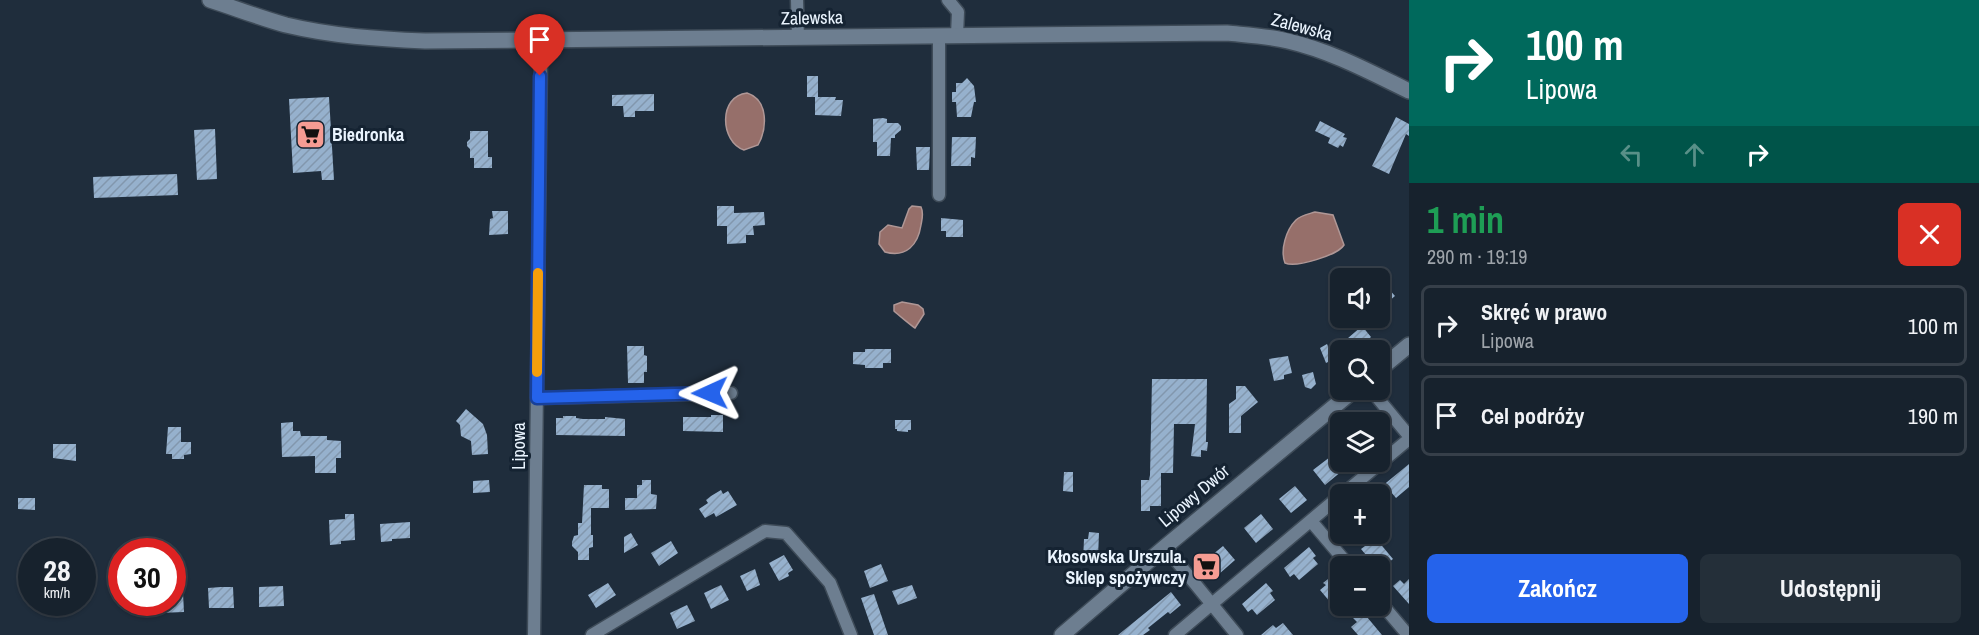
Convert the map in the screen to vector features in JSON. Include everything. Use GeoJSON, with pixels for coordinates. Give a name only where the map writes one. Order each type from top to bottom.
{"type":"FeatureCollection","features":[{"type":"Feature","properties":{"kind":"street","name":"Zalewska"},"geometry":{"type":"LineString","coordinates":[[210,0],[284,24],[364,39],[424,41],[539,42],[1227,33],[1287,40],[1317,49],[1346,60],[1409,91]]}},
{"type":"Feature","properties":{"kind":"street"},"geometry":{"type":"LineString","coordinates":[[797,0],[798,38]]}},
{"type":"Feature","properties":{"kind":"street"},"geometry":{"type":"LineString","coordinates":[[948,0],[958,12],[957,35]]}},
{"type":"Feature","properties":{"kind":"street"},"geometry":{"type":"LineString","coordinates":[[939,36],[939,195]]}},
{"type":"Feature","properties":{"kind":"street","name":"Lipowa"},"geometry":{"type":"LineString","coordinates":[[534,635],[541,56],[539,42]]}},
{"type":"Feature","properties":{"kind":"street"},"geometry":{"type":"LineString","coordinates":[[1390,361],[1409,345]]}},
{"type":"Feature","properties":{"kind":"street"},"geometry":{"type":"LineString","coordinates":[[537,398],[731,393]]}},
{"type":"Feature","properties":{"kind":"street","name":"Lipowy Dwór"},"geometry":{"type":"LineString","coordinates":[[1062,635],[1342,400]]}},
{"type":"Feature","properties":{"kind":"street"},"geometry":{"type":"LineString","coordinates":[[1354,484],[1409,437],[1379,400]]}},
{"type":"Feature","properties":{"kind":"street"},"geometry":{"type":"LineString","coordinates":[[1175,635],[1330,505]]}},
{"type":"Feature","properties":{"kind":"street"},"geometry":{"type":"LineString","coordinates":[[1311,521],[1341,556]]}},
{"type":"Feature","properties":{"kind":"street"},"geometry":{"type":"LineString","coordinates":[[592,635],[765,531],[786,533],[830,583],[851,635]]}},
{"type":"Feature","properties":{"kind":"street"},"geometry":{"type":"LineString","coordinates":[[1165,547],[1237,635]]}},
{"type":"Feature","properties":{"kind":"street"},"geometry":{"type":"LineString","coordinates":[[1390,614],[1408,635]]}},
{"type":"Feature","properties":{"kind":"shaded area"},"geometry":{"type":"Polygon","coordinates":[[[747,93],[754,97],[763,108],[764,123],[758,145],[744,150],[730,138],[726,120],[731,102],[747,93]]]}},
{"type":"Feature","properties":{"kind":"shaded area"},"geometry":{"type":"Polygon","coordinates":[[[912,206],[921,207],[922,212],[921,225],[914,244],[899,253],[885,252],[879,244],[880,232],[888,225],[902,228],[912,206]]]}},
{"type":"Feature","properties":{"kind":"shaded area"},"geometry":{"type":"Polygon","coordinates":[[[1315,212],[1333,215],[1344,245],[1334,253],[1316,260],[1298,264],[1285,263],[1284,246],[1289,229],[1298,218],[1315,212]]]}},
{"type":"Feature","properties":{"kind":"shaded area"},"geometry":{"type":"Polygon","coordinates":[[[902,302],[918,305],[923,309],[924,314],[915,328],[894,311],[894,305],[902,302]]]}},
{"type":"Feature","properties":{"kind":"building"},"geometry":{"type":"Polygon","coordinates":[[[807,76],[818,76],[818,97],[836,97],[835,100],[843,100],[841,116],[815,115],[815,97],[807,97],[807,76]]]}},
{"type":"Feature","properties":{"kind":"building"},"geometry":{"type":"Polygon","coordinates":[[[967,78],[974,86],[976,102],[974,102],[971,117],[957,117],[956,102],[952,102],[952,92],[956,92],[956,83],[962,83],[967,78]]]}},
{"type":"Feature","properties":{"kind":"building"},"geometry":{"type":"Polygon","coordinates":[[[654,94],[654,111],[635,111],[635,117],[624,117],[623,106],[612,106],[612,95],[654,94]]]}},
{"type":"Feature","properties":{"kind":"building","name":"Biedronka"},"geometry":{"type":"Polygon","coordinates":[[[329,97],[334,180],[322,180],[321,171],[293,173],[289,99],[329,97]]]}},
{"type":"Feature","properties":{"kind":"building"},"geometry":{"type":"Polygon","coordinates":[[[1396,117],[1409,124],[1409,136],[1406,134],[1389,174],[1372,166],[1396,117]]]}},
{"type":"Feature","properties":{"kind":"building"},"geometry":{"type":"Polygon","coordinates":[[[873,119],[887,119],[887,123],[898,123],[901,126],[895,138],[891,138],[890,156],[877,156],[877,142],[873,142],[873,119]]]}},
{"type":"Feature","properties":{"kind":"building"},"geometry":{"type":"Polygon","coordinates":[[[1320,121],[1345,134],[1343,137],[1347,138],[1343,147],[1340,145],[1338,148],[1328,143],[1330,138],[1315,131],[1320,121]]]}},
{"type":"Feature","properties":{"kind":"building"},"geometry":{"type":"Polygon","coordinates":[[[215,129],[217,179],[197,180],[194,130],[215,129]]]}},
{"type":"Feature","properties":{"kind":"building"},"geometry":{"type":"Polygon","coordinates":[[[470,131],[488,131],[488,157],[492,157],[492,168],[474,168],[474,158],[470,158],[470,149],[467,146],[470,131]]]}},
{"type":"Feature","properties":{"kind":"building"},"geometry":{"type":"Polygon","coordinates":[[[952,137],[976,137],[975,158],[971,157],[971,166],[951,166],[952,137]]]}},
{"type":"Feature","properties":{"kind":"building"},"geometry":{"type":"Polygon","coordinates":[[[916,147],[930,147],[929,170],[917,170],[916,147]]]}},
{"type":"Feature","properties":{"kind":"building"},"geometry":{"type":"Polygon","coordinates":[[[177,174],[178,195],[94,198],[93,177],[177,174]]]}},
{"type":"Feature","properties":{"kind":"building"},"geometry":{"type":"Polygon","coordinates":[[[717,206],[734,206],[734,213],[764,212],[765,225],[753,226],[754,235],[746,235],[746,243],[727,244],[727,226],[717,226],[717,206]]]}},
{"type":"Feature","properties":{"kind":"building"},"geometry":{"type":"Polygon","coordinates":[[[492,211],[508,211],[508,234],[489,235],[490,219],[493,218],[492,211]]]}},
{"type":"Feature","properties":{"kind":"building"},"geometry":{"type":"Polygon","coordinates":[[[941,218],[963,220],[963,237],[946,237],[946,231],[941,231],[941,218]]]}},
{"type":"Feature","properties":{"kind":"building"},"geometry":{"type":"Polygon","coordinates":[[[1390,290],[1395,296],[1390,300],[1390,290]]]}},
{"type":"Feature","properties":{"kind":"building"},"geometry":{"type":"Polygon","coordinates":[[[1360,328],[1364,328],[1371,337],[1368,340],[1346,340],[1360,328]]]}},
{"type":"Feature","properties":{"kind":"building"},"geometry":{"type":"Polygon","coordinates":[[[1327,344],[1330,350],[1330,361],[1326,363],[1320,348],[1327,344]]]}},
{"type":"Feature","properties":{"kind":"building"},"geometry":{"type":"Polygon","coordinates":[[[627,346],[644,346],[644,355],[647,356],[647,372],[644,372],[644,383],[628,383],[627,346]]]}},
{"type":"Feature","properties":{"kind":"building"},"geometry":{"type":"Polygon","coordinates":[[[865,349],[891,349],[891,363],[883,363],[883,368],[865,368],[865,365],[853,364],[853,352],[865,352],[865,349]]]}},
{"type":"Feature","properties":{"kind":"building"},"geometry":{"type":"Polygon","coordinates":[[[1288,356],[1292,373],[1284,375],[1284,379],[1274,381],[1269,359],[1288,356]]]}},
{"type":"Feature","properties":{"kind":"building"},"geometry":{"type":"Polygon","coordinates":[[[1313,372],[1316,384],[1311,389],[1305,387],[1302,375],[1313,372]]]}},
{"type":"Feature","properties":{"kind":"building"},"geometry":{"type":"Polygon","coordinates":[[[1152,379],[1207,379],[1206,442],[1208,442],[1207,451],[1201,450],[1201,457],[1191,456],[1195,424],[1174,424],[1173,473],[1161,473],[1161,506],[1150,506],[1150,511],[1141,511],[1141,480],[1149,480],[1150,475],[1152,379]]]}},
{"type":"Feature","properties":{"kind":"building"},"geometry":{"type":"Polygon","coordinates":[[[1236,386],[1245,386],[1258,402],[1241,416],[1241,433],[1229,433],[1229,404],[1236,399],[1236,386]]]}},
{"type":"Feature","properties":{"kind":"building"},"geometry":{"type":"Polygon","coordinates":[[[466,409],[483,424],[487,435],[488,454],[472,455],[471,441],[461,436],[460,425],[456,421],[466,409]]]}},
{"type":"Feature","properties":{"kind":"building"},"geometry":{"type":"Polygon","coordinates":[[[711,415],[723,415],[723,432],[683,431],[683,417],[711,417],[711,415]]]}},
{"type":"Feature","properties":{"kind":"building"},"geometry":{"type":"Polygon","coordinates":[[[563,416],[576,416],[576,418],[583,419],[605,419],[605,417],[625,419],[625,436],[556,435],[556,418],[563,418],[563,416]]]}},
{"type":"Feature","properties":{"kind":"building"},"geometry":{"type":"Polygon","coordinates":[[[895,420],[911,420],[911,430],[897,431],[895,420]]]}},
{"type":"Feature","properties":{"kind":"building"},"geometry":{"type":"Polygon","coordinates":[[[293,422],[293,431],[300,431],[301,436],[327,436],[327,440],[341,441],[341,458],[336,458],[336,473],[315,473],[315,456],[282,457],[281,423],[293,422]]]}},
{"type":"Feature","properties":{"kind":"building"},"geometry":{"type":"Polygon","coordinates":[[[168,427],[181,427],[181,442],[191,442],[191,454],[184,455],[184,459],[172,459],[172,454],[166,454],[168,427]]]}},
{"type":"Feature","properties":{"kind":"building"},"geometry":{"type":"Polygon","coordinates":[[[53,444],[76,444],[76,461],[53,458],[53,444]]]}},
{"type":"Feature","properties":{"kind":"building"},"geometry":{"type":"Polygon","coordinates":[[[1330,457],[1330,472],[1341,472],[1325,485],[1313,470],[1330,457]]]}},
{"type":"Feature","properties":{"kind":"building"},"geometry":{"type":"Polygon","coordinates":[[[1409,464],[1409,487],[1396,498],[1390,493],[1390,484],[1385,484],[1409,464]]]}},
{"type":"Feature","properties":{"kind":"building"},"geometry":{"type":"Polygon","coordinates":[[[1064,472],[1073,472],[1073,492],[1063,491],[1064,472]]]}},
{"type":"Feature","properties":{"kind":"building"},"geometry":{"type":"Polygon","coordinates":[[[489,480],[490,492],[473,493],[473,481],[489,480]]]}},
{"type":"Feature","properties":{"kind":"building"},"geometry":{"type":"Polygon","coordinates":[[[642,480],[651,480],[651,494],[657,495],[656,509],[625,510],[625,498],[637,498],[637,485],[642,485],[642,480]]]}},
{"type":"Feature","properties":{"kind":"building"},"geometry":{"type":"Polygon","coordinates":[[[584,485],[602,485],[602,489],[609,489],[609,508],[591,508],[593,547],[589,548],[589,560],[578,560],[578,552],[572,546],[572,542],[574,536],[578,535],[578,523],[582,523],[584,485]]]}},
{"type":"Feature","properties":{"kind":"building"},"geometry":{"type":"Polygon","coordinates":[[[1295,486],[1307,500],[1291,513],[1279,499],[1295,486]]]}},
{"type":"Feature","properties":{"kind":"building"},"geometry":{"type":"Polygon","coordinates":[[[721,490],[723,494],[728,491],[737,505],[716,517],[714,513],[705,518],[699,509],[708,503],[706,500],[721,490]]]}},
{"type":"Feature","properties":{"kind":"building"},"geometry":{"type":"Polygon","coordinates":[[[18,498],[35,498],[35,510],[18,509],[18,498]]]}},
{"type":"Feature","properties":{"kind":"building"},"geometry":{"type":"Polygon","coordinates":[[[345,514],[354,514],[355,540],[330,545],[329,520],[345,519],[345,514]]]}},
{"type":"Feature","properties":{"kind":"building"},"geometry":{"type":"Polygon","coordinates":[[[1261,514],[1273,529],[1256,543],[1244,528],[1261,514]]]}},
{"type":"Feature","properties":{"kind":"building"},"geometry":{"type":"Polygon","coordinates":[[[410,522],[410,538],[381,542],[380,524],[410,522]]]}},
{"type":"Feature","properties":{"kind":"building"},"geometry":{"type":"Polygon","coordinates":[[[1089,532],[1099,533],[1098,558],[1095,558],[1095,561],[1083,561],[1084,539],[1088,539],[1089,532]]]}},
{"type":"Feature","properties":{"kind":"building"},"geometry":{"type":"Polygon","coordinates":[[[631,533],[638,545],[624,553],[624,537],[631,533]]]}},
{"type":"Feature","properties":{"kind":"building"},"geometry":{"type":"Polygon","coordinates":[[[671,541],[678,553],[659,566],[651,553],[671,541]]]}},
{"type":"Feature","properties":{"kind":"building"},"geometry":{"type":"Polygon","coordinates":[[[1368,544],[1372,546],[1380,544],[1393,559],[1390,562],[1390,556],[1367,556],[1361,549],[1368,544]]]}},
{"type":"Feature","properties":{"kind":"building"},"geometry":{"type":"Polygon","coordinates":[[[1223,546],[1235,560],[1219,574],[1214,568],[1208,574],[1200,565],[1223,546]]]}},
{"type":"Feature","properties":{"kind":"building"},"geometry":{"type":"Polygon","coordinates":[[[1309,547],[1316,556],[1313,558],[1318,564],[1299,580],[1294,574],[1290,577],[1284,568],[1309,547]]]}},
{"type":"Feature","properties":{"kind":"building"},"geometry":{"type":"Polygon","coordinates":[[[784,555],[793,570],[788,573],[789,576],[779,581],[769,563],[784,555]]]}},
{"type":"Feature","properties":{"kind":"building"},"geometry":{"type":"Polygon","coordinates":[[[881,564],[888,581],[870,588],[864,571],[881,564]]]}},
{"type":"Feature","properties":{"kind":"building"},"geometry":{"type":"Polygon","coordinates":[[[755,569],[760,585],[747,591],[740,576],[755,569]]]}},
{"type":"Feature","properties":{"kind":"building"},"geometry":{"type":"Polygon","coordinates":[[[1330,578],[1330,602],[1320,590],[1326,585],[1323,583],[1330,578]]]}},
{"type":"Feature","properties":{"kind":"building"},"geometry":{"type":"Polygon","coordinates":[[[1409,579],[1409,604],[1393,586],[1400,580],[1404,584],[1409,579]]]}},
{"type":"Feature","properties":{"kind":"building"},"geometry":{"type":"Polygon","coordinates":[[[608,583],[616,595],[596,608],[588,595],[608,583]]]}},
{"type":"Feature","properties":{"kind":"building"},"geometry":{"type":"Polygon","coordinates":[[[1266,583],[1273,591],[1270,593],[1275,600],[1257,615],[1252,609],[1248,612],[1242,604],[1266,583]]]}},
{"type":"Feature","properties":{"kind":"building"},"geometry":{"type":"Polygon","coordinates":[[[721,585],[729,600],[711,609],[704,593],[721,585]]]}},
{"type":"Feature","properties":{"kind":"building"},"geometry":{"type":"Polygon","coordinates":[[[912,585],[917,598],[898,605],[892,591],[912,585]]]}},
{"type":"Feature","properties":{"kind":"building"},"geometry":{"type":"Polygon","coordinates":[[[283,586],[284,606],[259,607],[259,587],[283,586]]]}},
{"type":"Feature","properties":{"kind":"building"},"geometry":{"type":"Polygon","coordinates":[[[233,587],[234,608],[209,608],[208,588],[233,587]]]}},
{"type":"Feature","properties":{"kind":"building"},"geometry":{"type":"Polygon","coordinates":[[[1171,592],[1181,605],[1170,614],[1168,612],[1143,635],[1118,635],[1171,592]]]}},
{"type":"Feature","properties":{"kind":"building"},"geometry":{"type":"Polygon","coordinates":[[[874,594],[888,635],[874,635],[861,598],[874,594]]]}},
{"type":"Feature","properties":{"kind":"building"},"geometry":{"type":"Polygon","coordinates":[[[687,605],[695,621],[677,629],[670,613],[687,605]]]}},
{"type":"Feature","properties":{"kind":"building"},"geometry":{"type":"Polygon","coordinates":[[[1366,616],[1382,635],[1358,635],[1351,627],[1357,622],[1353,618],[1366,616]]]}},
{"type":"Feature","properties":{"kind":"building"},"geometry":{"type":"Polygon","coordinates":[[[1283,623],[1293,635],[1261,635],[1273,625],[1276,628],[1283,623]]]}},
{"type":"Feature","properties":{"kind":"slow traffic"},"geometry":{"type":"LineString","coordinates":[[537,372],[538,273]]}},
{"type":"Feature","properties":{"kind":"place","name":"Biedronka"},"geometry":{"type":"Point","coordinates":[311,135]}},
{"type":"Feature","properties":{"kind":"place","name":"Kłosowska Urszula. Sklep spożywczy"},"geometry":{"type":"Point","coordinates":[1207,567]}},
{"type":"Feature","properties":{"kind":"route"},"geometry":{"type":"LineString","coordinates":[[540,76],[537,398],[710,393]]}}]}
